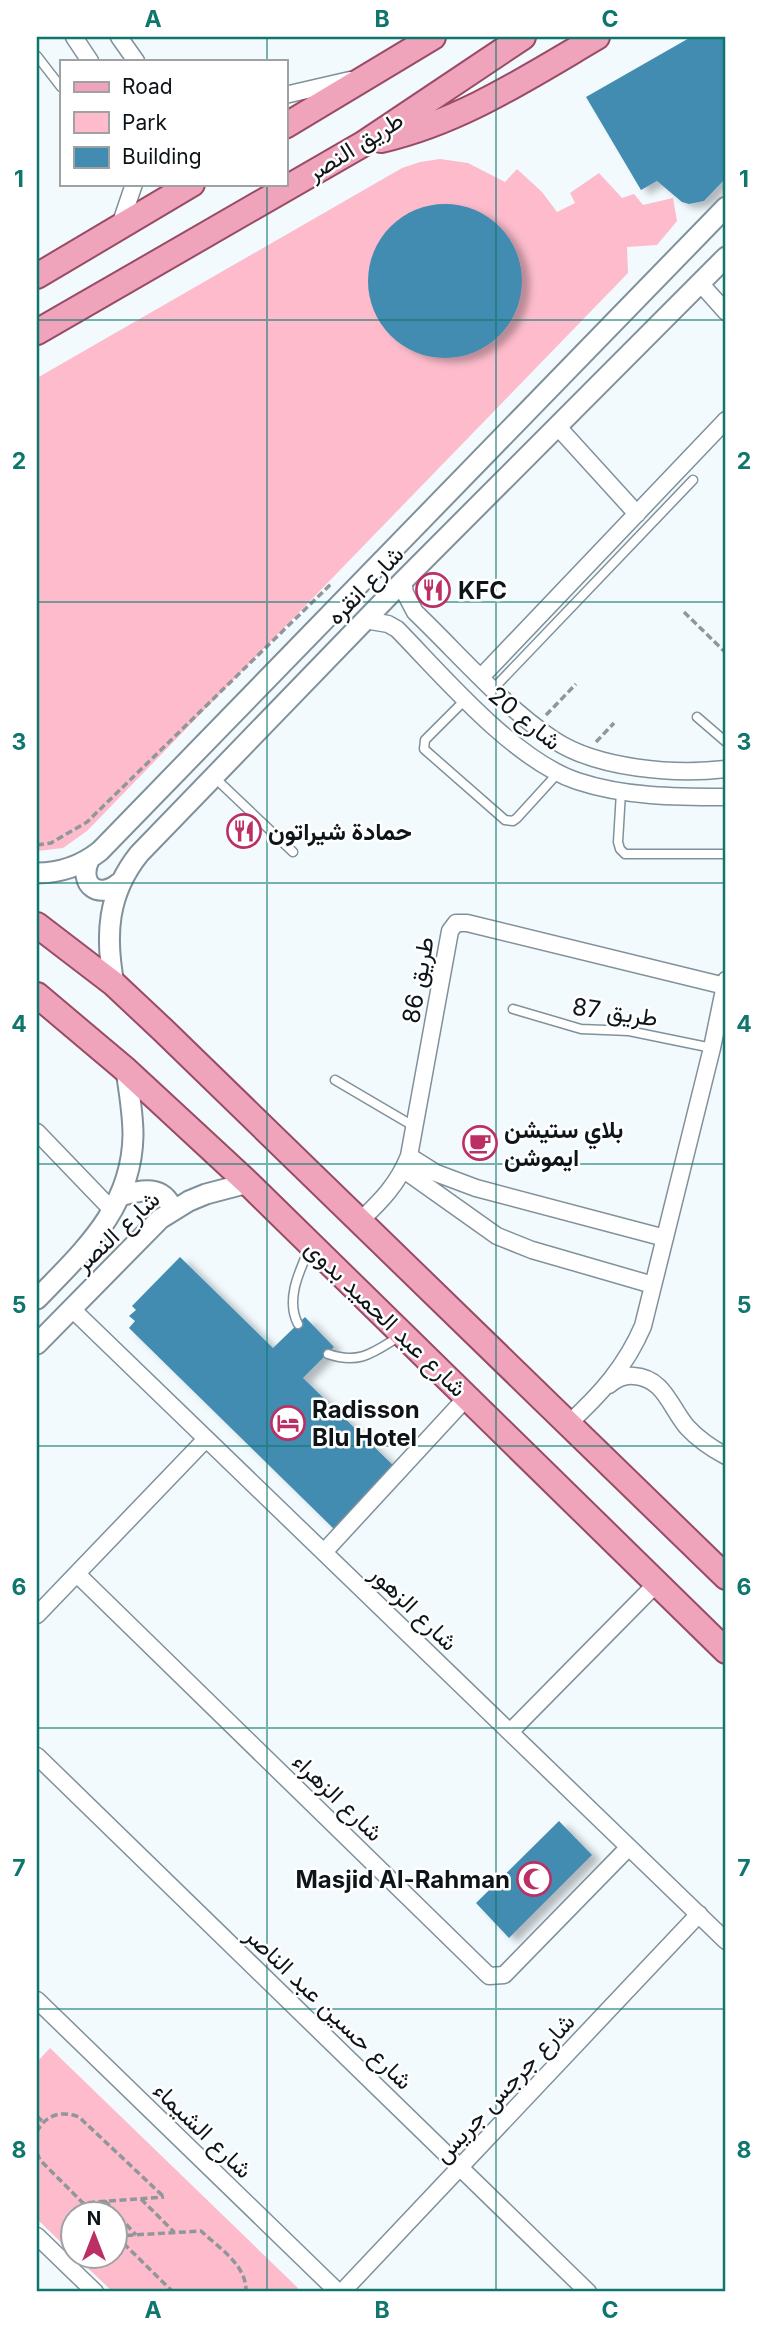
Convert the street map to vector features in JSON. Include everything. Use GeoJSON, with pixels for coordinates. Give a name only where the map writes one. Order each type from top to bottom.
{"type":"FeatureCollection","features":[{"type":"Feature","properties":{"kind":"main road"},"geometry":{"type":"LineString","coordinates":[[366,76],[399,37]]}},
{"type":"Feature","properties":{"kind":"main road"},"geometry":{"type":"LineString","coordinates":[[287,125],[433,37]]}},
{"type":"Feature","properties":{"kind":"main road","name":"طريق النصر"},"geometry":{"type":"LineString","coordinates":[[37,332],[363,144],[523,37]]}},
{"type":"Feature","properties":{"kind":"main road"},"geometry":{"type":"LineString","coordinates":[[363,144],[422,129],[455,117],[597,37]]}},
{"type":"Feature","properties":{"kind":"main road"},"geometry":{"type":"LineString","coordinates":[[37,276],[189,186]]}},
{"type":"Feature","properties":{"kind":"main road","name":"شارع عبد الحميد بدوى"},"geometry":{"type":"LineString","coordinates":[[37,925],[114,984],[726,1577]]}},
{"type":"Feature","properties":{"kind":"main road","name":"شارع عبد الحميد بدوى"},"geometry":{"type":"LineString","coordinates":[[37,995],[126,1070],[248,1183],[726,1651]]}},
{"type":"Feature","properties":{"kind":"street"},"geometry":{"type":"LineString","coordinates":[[74,37],[89,60]]}},
{"type":"Feature","properties":{"kind":"street"},"geometry":{"type":"LineString","coordinates":[[119,37],[135,60]]}},
{"type":"Feature","properties":{"kind":"street"},"geometry":{"type":"LineString","coordinates":[[287,95],[366,76]]}},
{"type":"Feature","properties":{"kind":"street"},"geometry":{"type":"LineString","coordinates":[[118,229],[133,186]]}},
{"type":"Feature","properties":{"kind":"street","name":"شارع انقره"},"geometry":{"type":"LineString","coordinates":[[37,873],[54,873],[89,860],[110,841],[726,207]]}},
{"type":"Feature","properties":{"kind":"street","name":"شارع انقره"},"geometry":{"type":"LineString","coordinates":[[114,984],[109,931],[119,883],[139,854],[403,580],[726,257]]}},
{"type":"Feature","properties":{"kind":"street"},"geometry":{"type":"LineString","coordinates":[[700,283],[726,312]]}},
{"type":"Feature","properties":{"kind":"street"},"geometry":{"type":"LineString","coordinates":[[482,676],[726,420]]}},
{"type":"Feature","properties":{"kind":"street"},"geometry":{"type":"LineString","coordinates":[[557,426],[637,514]]}},
{"type":"Feature","properties":{"kind":"street","name":"شارع 20"},"geometry":{"type":"LineString","coordinates":[[403,580],[405,593],[415,612],[494,688],[554,740],[585,755],[618,764],[692,771],[726,769]]}},
{"type":"Feature","properties":{"kind":"street","name":"شارع 20"},"geometry":{"type":"LineString","coordinates":[[365,620],[388,624],[397,629],[516,745],[558,773],[621,792],[726,797]]}},
{"type":"Feature","properties":{"kind":"street"},"geometry":{"type":"LineString","coordinates":[[691,797],[692,771]]}},
{"type":"Feature","properties":{"kind":"street"},"geometry":{"type":"LineString","coordinates":[[89,860],[85,870],[86,880],[92,887],[102,891],[111,890],[119,883]]}},
{"type":"Feature","properties":{"kind":"street","name":"طريق 86"},"geometry":{"type":"LineString","coordinates":[[360,1221],[387,1195],[406,1163],[415,1127],[450,932],[456,923],[467,923],[726,983]]}},
{"type":"Feature","properties":{"kind":"street"},"geometry":{"type":"LineString","coordinates":[[568,1424],[618,1371],[643,1326],[726,983]]}},
{"type":"Feature","properties":{"kind":"street","name":"شارع النصر"},"geometry":{"type":"LineString","coordinates":[[37,1299],[88,1246],[117,1204],[127,1177],[133,1137],[126,1070]]}},
{"type":"Feature","properties":{"kind":"street"},"geometry":{"type":"LineString","coordinates":[[37,1132],[117,1204],[151,1190],[165,1196],[173,1210]]}},
{"type":"Feature","properties":{"kind":"street"},"geometry":{"type":"LineString","coordinates":[[406,1163],[475,1188],[664,1238]]}},
{"type":"Feature","properties":{"kind":"street"},"geometry":{"type":"LineString","coordinates":[[406,1163],[496,1236],[532,1250],[653,1286]]}},
{"type":"Feature","properties":{"kind":"street","name":"شارع النصر"},"geometry":{"type":"LineString","coordinates":[[37,1344],[148,1230],[173,1210],[206,1194],[248,1183]]}},
{"type":"Feature","properties":{"kind":"street","name":"شارع الزهور"},"geometry":{"type":"LineString","coordinates":[[71,1308],[726,1941]]}},
{"type":"Feature","properties":{"kind":"street"},"geometry":{"type":"LineString","coordinates":[[604,1388],[615,1380],[629,1376],[643,1377],[656,1383],[698,1438],[726,1456]]}},
{"type":"Feature","properties":{"kind":"street"},"geometry":{"type":"LineString","coordinates":[[324,1552],[467,1397]]}},
{"type":"Feature","properties":{"kind":"street"},"geometry":{"type":"LineString","coordinates":[[37,1615],[206,1439]]}},
{"type":"Feature","properties":{"kind":"street","name":"شارع الزهراء"},"geometry":{"type":"LineString","coordinates":[[76,1574],[489,1976],[504,1975],[629,1847]]}},
{"type":"Feature","properties":{"kind":"street"},"geometry":{"type":"LineString","coordinates":[[510,1732],[657,1583]]}},
{"type":"Feature","properties":{"kind":"street","name":"شارع حسين عبد الناصر"},"geometry":{"type":"LineString","coordinates":[[37,1756],[583,2290]]}},
{"type":"Feature","properties":{"kind":"street","name":"شارع جرجس جريس"},"geometry":{"type":"LineString","coordinates":[[340,2292],[699,1914]]}},
{"type":"Feature","properties":{"kind":"street","name":"شارع الشيماء"},"geometry":{"type":"LineString","coordinates":[[37,2000],[340,2292]]}},
{"type":"Feature","properties":{"kind":"street"},"geometry":{"type":"LineString","coordinates":[[37,2236],[95,2292]]}},
{"type":"Feature","properties":{"kind":"lane"},"geometry":{"type":"LineString","coordinates":[[37,56],[60,86]]}},
{"type":"Feature","properties":{"kind":"lane"},"geometry":{"type":"LineString","coordinates":[[494,688],[693,480]]}},
{"type":"Feature","properties":{"kind":"lane"},"geometry":{"type":"LineString","coordinates":[[466,699],[425,740],[424,749],[505,820],[515,820],[558,773]]}},
{"type":"Feature","properties":{"kind":"lane"},"geometry":{"type":"LineString","coordinates":[[696,717],[726,742]]}},
{"type":"Feature","properties":{"kind":"lane"},"geometry":{"type":"LineString","coordinates":[[214,777],[293,852]]}},
{"type":"Feature","properties":{"kind":"lane"},"geometry":{"type":"LineString","coordinates":[[621,792],[618,845],[625,854],[726,854]]}},
{"type":"Feature","properties":{"kind":"lane","name":"طريق 87"},"geometry":{"type":"LineString","coordinates":[[513,1009],[581,1029],[629,1031],[712,1048]]}},
{"type":"Feature","properties":{"kind":"lane"},"geometry":{"type":"LineString","coordinates":[[335,1080],[415,1127]]}},
{"type":"Feature","properties":{"kind":"lane"},"geometry":{"type":"LineString","coordinates":[[298,1324],[294,1315],[294,1290],[311,1245]]}},
{"type":"Feature","properties":{"kind":"lane"},"geometry":{"type":"LineString","coordinates":[[328,1354],[340,1358],[366,1357],[403,1334]]}},
{"type":"Feature","properties":{"kind":"path"},"geometry":{"type":"LineString","coordinates":[[684,612],[726,653]]}},
{"type":"Feature","properties":{"kind":"path"},"geometry":{"type":"LineString","coordinates":[[535,725],[576,684]]}},
{"type":"Feature","properties":{"kind":"path"},"geometry":{"type":"LineString","coordinates":[[585,755],[614,723]]}},
{"type":"Feature","properties":{"kind":"path"},"geometry":{"type":"LineString","coordinates":[[37,2132],[43,2122],[56,2114],[79,2116],[164,2197],[129,2200]]}},
{"type":"Feature","properties":{"kind":"path"},"geometry":{"type":"LineString","coordinates":[[37,2116],[43,2122]]}},
{"type":"Feature","properties":{"kind":"path"},"geometry":{"type":"LineString","coordinates":[[37,2153],[40,2160],[80,2200]]}},
{"type":"Feature","properties":{"kind":"path"},"geometry":{"type":"LineString","coordinates":[[141,2199],[175,2233]]}},
{"type":"Feature","properties":{"kind":"path"},"geometry":{"type":"LineString","coordinates":[[130,2229],[136,2235]]}},
{"type":"Feature","properties":{"kind":"path"},"geometry":{"type":"LineString","coordinates":[[173,2292],[116,2236],[201,2231],[238,2266],[246,2280],[246,2292]]}},
{"type":"Feature","properties":{"kind":"green space"},"geometry":{"type":"Polygon","coordinates":[[[440,159],[468,163],[505,182],[517,169],[542,192],[557,212],[575,203],[570,193],[599,173],[622,198],[634,194],[643,205],[673,198],[677,221],[657,245],[627,247],[628,273],[87,831],[63,848],[37,851],[37,378],[402,168],[440,159]]]}},
{"type":"Feature","properties":{"kind":"green space"},"geometry":{"type":"Polygon","coordinates":[[[50,2048],[298,2288],[294,2292],[113,2292],[90,2270],[130,2270],[130,2200],[60,2200],[60,2241],[37,2219],[37,2062],[50,2048]]]}},
{"type":"Feature","properties":{"kind":"building"},"geometry":{"type":"Polygon","coordinates":[[[691,37],[726,37],[726,178],[704,201],[689,204],[682,202],[657,181],[641,190],[586,97],[691,37]]]}},
{"type":"Feature","properties":{"kind":"building"},"geometry":{"type":"Polygon","coordinates":[[[445,204],[475,210],[500,226],[516,251],[522,281],[516,311],[500,336],[475,352],[445,358],[415,352],[390,336],[374,311],[368,281],[374,251],[390,226],[415,210],[445,204]]]}},
{"type":"Feature","properties":{"kind":"building","name":"Radisson Blu Hotel"},"geometry":{"type":"Polygon","coordinates":[[[180,1257],[273,1348],[305,1317],[334,1347],[303,1378],[396,1468],[335,1530],[129,1328],[135,1321],[129,1316],[136,1310],[132,1306],[180,1257]]]}},
{"type":"Feature","properties":{"kind":"building","name":"Masjid Al-Rahman"},"geometry":{"type":"Polygon","coordinates":[[[559,1821],[592,1855],[509,1938],[476,1903],[559,1821]]]}},
{"type":"Feature","properties":{"kind":"place","name":"KFC"},"geometry":{"type":"Point","coordinates":[433,590]}},
{"type":"Feature","properties":{"kind":"place","name":"حمادة شيراتون"},"geometry":{"type":"Point","coordinates":[244,831]}},
{"type":"Feature","properties":{"kind":"place","name":"بلاي ستيشن ايموشن"},"geometry":{"type":"Point","coordinates":[480,1143]}},
{"type":"Feature","properties":{"kind":"place","name":"Radisson Blu Hotel"},"geometry":{"type":"Point","coordinates":[288,1423]}},
{"type":"Feature","properties":{"kind":"place","name":"Masjid Al-Rahman"},"geometry":{"type":"Point","coordinates":[534,1879]}}]}
